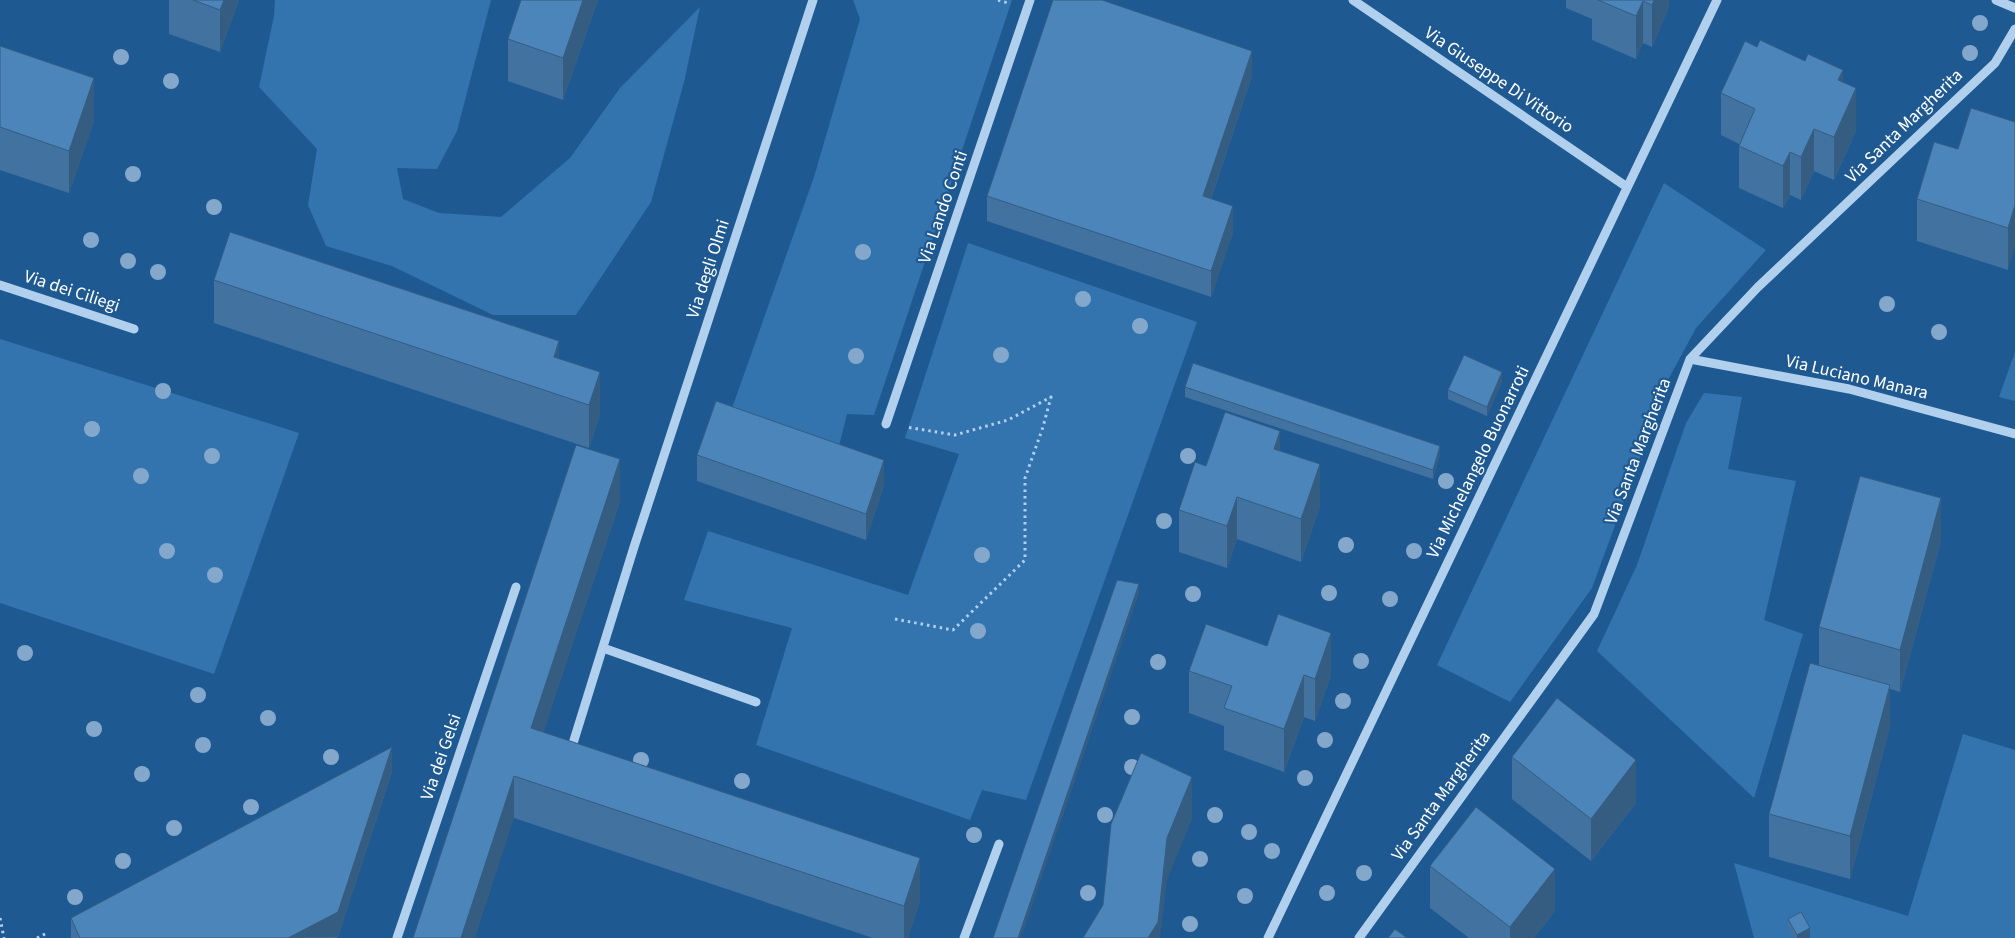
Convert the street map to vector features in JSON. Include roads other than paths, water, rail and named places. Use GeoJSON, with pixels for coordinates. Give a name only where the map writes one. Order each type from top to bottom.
{"type":"FeatureCollection","features":[{"type":"Feature","properties":{"kind":"street","name":"Via degli Olmi"},"geometry":{"type":"LineString","coordinates":[[570,754],[634,548],[813,0]]}},
{"type":"Feature","properties":{"kind":"street","name":"Via Lando Conti"},"geometry":{"type":"LineString","coordinates":[[886,424],[1030,0]]}},
{"type":"Feature","properties":{"kind":"street","name":"Via Giuseppe Di Vittorio"},"geometry":{"type":"LineString","coordinates":[[1353,0],[1627,187]]}},
{"type":"Feature","properties":{"kind":"street","name":"Via Michelangelo Buonarroti"},"geometry":{"type":"LineString","coordinates":[[1268,938],[1405,649],[1510,436],[1717,0]]}},
{"type":"Feature","properties":{"kind":"street"},"geometry":{"type":"LineString","coordinates":[[1996,0],[2015,8]]}},
{"type":"Feature","properties":{"kind":"street","name":"Via Santa Margherita"},"geometry":{"type":"LineString","coordinates":[[1359,938],[1594,614],[1690,359],[1758,288],[1995,63],[2015,29]]}},
{"type":"Feature","properties":{"kind":"street","name":"Via dei Ciliegi"},"geometry":{"type":"LineString","coordinates":[[0,285],[134,329]]}},
{"type":"Feature","properties":{"kind":"street","name":"Via Luciano Manara"},"geometry":{"type":"LineString","coordinates":[[1690,359],[1849,388],[2015,434]]}},
{"type":"Feature","properties":{"kind":"street","name":"Via dei Gelsi"},"geometry":{"type":"LineString","coordinates":[[397,938],[516,587]]}},
{"type":"Feature","properties":{"kind":"street"},"geometry":{"type":"LineString","coordinates":[[603,648],[756,702]]}},
{"type":"Feature","properties":{"kind":"street"},"geometry":{"type":"LineString","coordinates":[[964,938],[999,844]]}}]}
